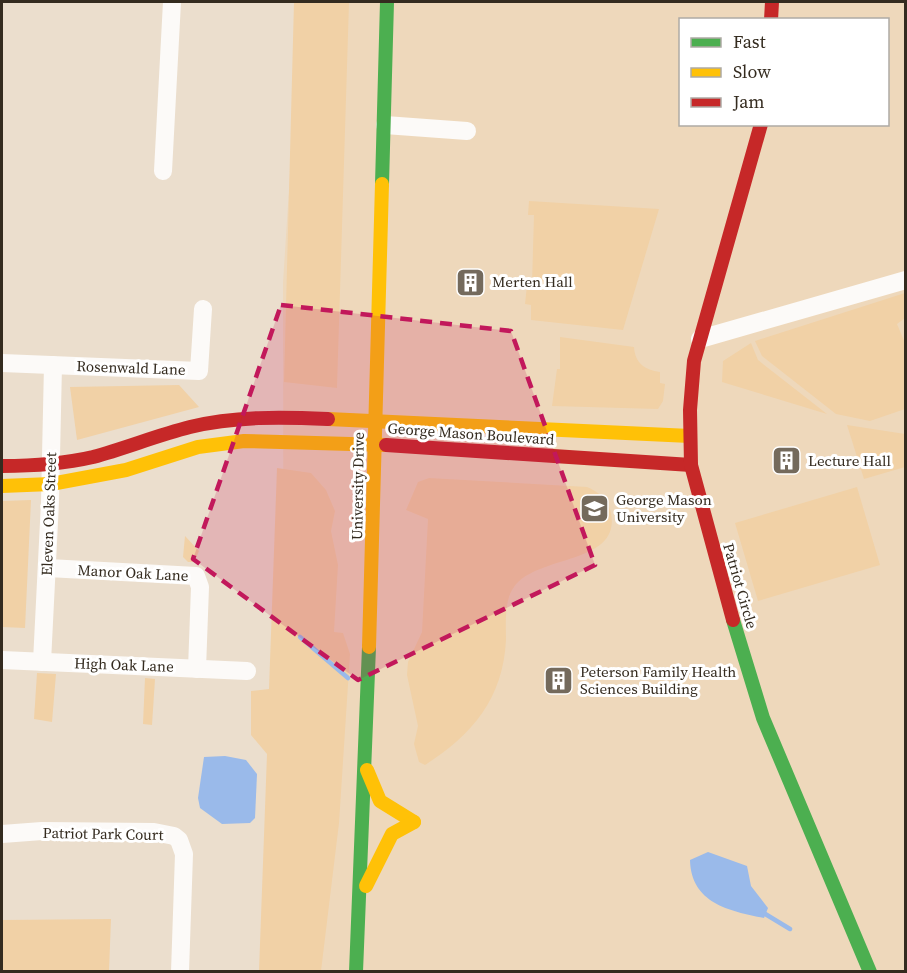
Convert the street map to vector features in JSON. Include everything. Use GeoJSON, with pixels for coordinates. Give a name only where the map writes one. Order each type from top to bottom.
{"type":"FeatureCollection","features":[{"type":"Feature","properties":{"kind":"street"},"geometry":{"type":"LineString","coordinates":[[163,171],[172,2]]}},
{"type":"Feature","properties":{"kind":"street","name":"University Drive"},"geometry":{"type":"LineString","coordinates":[[356,972],[361,898],[387,2]]}},
{"type":"Feature","properties":{"kind":"street"},"geometry":{"type":"LineString","coordinates":[[771,18],[772,2]]}},
{"type":"Feature","properties":{"kind":"street"},"geometry":{"type":"LineString","coordinates":[[385,125],[467,131]]}},
{"type":"Feature","properties":{"kind":"street","name":"Patriot Circle"},"geometry":{"type":"LineString","coordinates":[[760,126],[694,361],[690,436],[691,465],[723,589],[763,718],[870,972]]}},
{"type":"Feature","properties":{"kind":"street"},"geometry":{"type":"LineString","coordinates":[[700,339],[906,280]]}},
{"type":"Feature","properties":{"kind":"street","name":"Rosenwald Lane"},"geometry":{"type":"LineString","coordinates":[[2,363],[199,371],[203,309]]}},
{"type":"Feature","properties":{"kind":"street","name":"Eleven Oaks Street"},"geometry":{"type":"LineString","coordinates":[[42,662],[51,484],[52,365]]}},
{"type":"Feature","properties":{"kind":"street","name":"George Mason Boulevard"},"geometry":{"type":"LineString","coordinates":[[2,466],[51,464],[92,458],[191,427],[232,420],[284,417],[690,436]]}},
{"type":"Feature","properties":{"kind":"street","name":"George Mason Boulevard"},"geometry":{"type":"LineString","coordinates":[[2,486],[51,484],[126,470],[198,447],[244,441],[375,444],[691,465]]}},
{"type":"Feature","properties":{"kind":"street","name":"Manor Oak Lane"},"geometry":{"type":"LineString","coordinates":[[48,568],[196,576],[200,587],[197,669]]}},
{"type":"Feature","properties":{"kind":"street","name":"High Oak Lane"},"geometry":{"type":"LineString","coordinates":[[2,660],[247,671]]}},
{"type":"Feature","properties":{"kind":"street"},"geometry":{"type":"LineString","coordinates":[[361,898],[392,834],[414,822],[380,801],[365,767]]}},
{"type":"Feature","properties":{"kind":"street","name":"Patriot Park Court"},"geometry":{"type":"LineString","coordinates":[[2,834],[154,832],[174,836],[179,840],[184,854],[180,972]]}},
{"type":"Feature","properties":{"kind":"highlighted area"},"geometry":{"type":"Polygon","coordinates":[[[281,305],[511,331],[595,565],[358,680],[193,559],[281,305]]]}},
{"type":"Feature","properties":{"kind":"shaded area"},"geometry":{"type":"Polygon","coordinates":[[[294,2],[349,2],[337,388],[284,382],[294,2]]]}},
{"type":"Feature","properties":{"kind":"shaded area","name":"George Mason University"},"geometry":{"type":"Polygon","coordinates":[[[301,2],[905,2],[905,971],[284,971],[283,283],[301,2]]]}},
{"type":"Feature","properties":{"kind":"shaded area"},"geometry":{"type":"Polygon","coordinates":[[[529,201],[659,209],[623,330],[531,320],[531,305],[525,304],[527,285],[532,284],[534,215],[528,215],[529,201]]]}},
{"type":"Feature","properties":{"kind":"shaded area"},"geometry":{"type":"Polygon","coordinates":[[[905,293],[905,318],[897,324],[905,343],[905,409],[870,421],[836,414],[762,356],[755,341],[905,293]]]}},
{"type":"Feature","properties":{"kind":"shaded area"},"geometry":{"type":"Polygon","coordinates":[[[560,337],[634,347],[636,357],[642,365],[660,372],[660,383],[665,384],[663,401],[658,409],[552,406],[557,369],[560,369],[560,337]]]}},
{"type":"Feature","properties":{"kind":"shaded area"},"geometry":{"type":"Polygon","coordinates":[[[751,343],[758,360],[827,414],[722,382],[723,361],[751,343]]]}},
{"type":"Feature","properties":{"kind":"shaded area"},"geometry":{"type":"Polygon","coordinates":[[[179,385],[199,407],[77,440],[70,387],[179,385]]]}},
{"type":"Feature","properties":{"kind":"shaded area"},"geometry":{"type":"Polygon","coordinates":[[[847,425],[905,434],[905,467],[864,479],[847,425]]]}},
{"type":"Feature","properties":{"kind":"shaded area"},"geometry":{"type":"Polygon","coordinates":[[[277,468],[311,473],[326,490],[335,511],[331,531],[338,565],[334,632],[343,633],[350,654],[339,823],[321,971],[259,971],[267,754],[251,735],[251,691],[269,689],[277,468]]]}},
{"type":"Feature","properties":{"kind":"shaded area"},"geometry":{"type":"Polygon","coordinates":[[[429,478],[587,487],[595,491],[608,504],[611,513],[611,530],[603,542],[591,551],[525,576],[514,587],[507,605],[504,661],[491,698],[470,728],[425,765],[419,762],[414,744],[418,726],[407,675],[408,662],[422,632],[428,519],[406,510],[418,482],[429,478]]]}},
{"type":"Feature","properties":{"kind":"shaded area"},"geometry":{"type":"Polygon","coordinates":[[[857,487],[880,565],[758,601],[735,523],[857,487]]]}},
{"type":"Feature","properties":{"kind":"shaded area"},"geometry":{"type":"Polygon","coordinates":[[[31,500],[25,628],[2,627],[2,501],[31,500]]]}},
{"type":"Feature","properties":{"kind":"shaded area"},"geometry":{"type":"Polygon","coordinates":[[[185,536],[199,551],[194,562],[188,562],[183,557],[185,536]]]}},
{"type":"Feature","properties":{"kind":"shaded area"},"geometry":{"type":"Polygon","coordinates":[[[37,673],[56,674],[52,722],[34,719],[37,673]]]}},
{"type":"Feature","properties":{"kind":"shaded area"},"geometry":{"type":"Polygon","coordinates":[[[145,678],[155,679],[152,725],[143,724],[145,678]]]}},
{"type":"Feature","properties":{"kind":"shaded area"},"geometry":{"type":"Polygon","coordinates":[[[111,919],[109,971],[2,971],[2,920],[111,919]]]}},
{"type":"Feature","properties":{"kind":"water"},"geometry":{"type":"Polygon","coordinates":[[[225,756],[246,760],[257,774],[255,818],[250,823],[222,824],[200,808],[198,798],[204,757],[225,756]]]}},
{"type":"Feature","properties":{"kind":"water"},"geometry":{"type":"Polygon","coordinates":[[[708,852],[747,866],[751,886],[768,908],[764,918],[725,908],[705,895],[697,886],[692,875],[690,860],[708,852]]]}},
{"type":"Feature","properties":{"kind":"waterway"},"geometry":{"type":"LineString","coordinates":[[300,637],[348,678]]}},
{"type":"Feature","properties":{"kind":"waterway"},"geometry":{"type":"LineString","coordinates":[[762,912],[790,929]]}},
{"type":"Feature","properties":{"kind":"traffic: fast"},"geometry":{"type":"LineString","coordinates":[[382,184],[387,2]]}},
{"type":"Feature","properties":{"kind":"traffic: fast"},"geometry":{"type":"LineString","coordinates":[[733,620],[763,718],[870,972]]}},
{"type":"Feature","properties":{"kind":"traffic: fast"},"geometry":{"type":"LineString","coordinates":[[356,972],[369,647]]}},
{"type":"Feature","properties":{"kind":"traffic: slow"},"geometry":{"type":"LineString","coordinates":[[369,647],[382,184]]}},
{"type":"Feature","properties":{"kind":"traffic: slow"},"geometry":{"type":"LineString","coordinates":[[328,419],[690,436]]}},
{"type":"Feature","properties":{"kind":"traffic: slow"},"geometry":{"type":"LineString","coordinates":[[2,486],[51,484],[126,470],[198,447],[244,441],[386,445]]}},
{"type":"Feature","properties":{"kind":"traffic: slow"},"geometry":{"type":"LineString","coordinates":[[367,770],[380,801],[414,822]]}},
{"type":"Feature","properties":{"kind":"traffic: slow"},"geometry":{"type":"LineString","coordinates":[[366,886],[392,834],[414,822]]}},
{"type":"Feature","properties":{"kind":"traffic: jam"},"geometry":{"type":"LineString","coordinates":[[771,18],[772,2]]}},
{"type":"Feature","properties":{"kind":"traffic: jam"},"geometry":{"type":"LineString","coordinates":[[733,620],[691,465],[690,410],[694,361],[760,126]]}},
{"type":"Feature","properties":{"kind":"traffic: jam"},"geometry":{"type":"LineString","coordinates":[[2,466],[48,464],[82,459],[207,423],[241,419],[328,419]]}},
{"type":"Feature","properties":{"kind":"traffic: jam"},"geometry":{"type":"LineString","coordinates":[[386,445],[691,465]]}},
{"type":"Feature","properties":{"kind":"place","name":"Merten Hall"},"geometry":{"type":"Point","coordinates":[471,282]}},
{"type":"Feature","properties":{"kind":"place","name":"Lecture Hall"},"geometry":{"type":"Point","coordinates":[787,461]}},
{"type":"Feature","properties":{"kind":"place","name":"George Mason University"},"geometry":{"type":"Point","coordinates":[595,509]}},
{"type":"Feature","properties":{"kind":"place","name":"Peterson Family Health Sciences Building"},"geometry":{"type":"Point","coordinates":[559,681]}}]}
